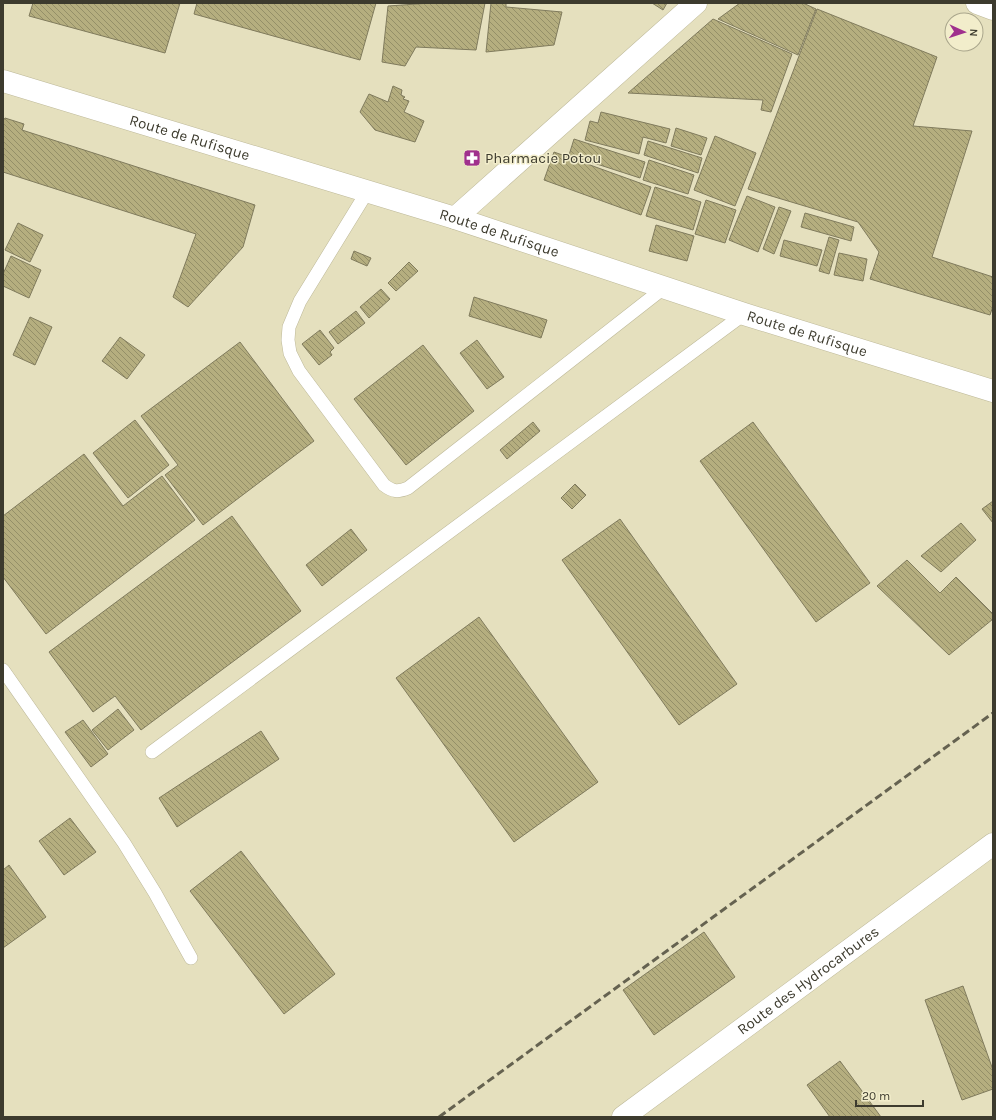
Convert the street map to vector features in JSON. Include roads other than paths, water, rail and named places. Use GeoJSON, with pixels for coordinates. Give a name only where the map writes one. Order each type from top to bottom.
{"type":"FeatureCollection","features":[{"type":"Feature","properties":{"kind":"main road"},"geometry":{"type":"LineString","coordinates":[[456,218],[696,3]]}},
{"type":"Feature","properties":{"kind":"main road"},"geometry":{"type":"LineString","coordinates":[[977,3],[993,9]]}},
{"type":"Feature","properties":{"kind":"main road","name":"Route de Rufisque"},"geometry":{"type":"LineString","coordinates":[[3,81],[456,218],[744,314],[993,391]]}},
{"type":"Feature","properties":{"kind":"main road","name":"Route des Hydrocarbures"},"geometry":{"type":"LineString","coordinates":[[623,1117],[993,844]]}},
{"type":"Feature","properties":{"kind":"lane"},"geometry":{"type":"LineString","coordinates":[[367,192],[300,301],[288,327],[288,340],[290,353],[299,371],[384,485],[390,490],[396,491],[408,488],[665,287]]}},
{"type":"Feature","properties":{"kind":"lane"},"geometry":{"type":"LineString","coordinates":[[152,752],[744,314]]}},
{"type":"Feature","properties":{"kind":"lane"},"geometry":{"type":"LineString","coordinates":[[3,670],[124,843],[155,893],[191,958]]}},
{"type":"Feature","properties":{"kind":"railway"},"geometry":{"type":"LineString","coordinates":[[439,1117],[993,713]]}},
{"type":"Feature","properties":{"kind":"place","name":"Pharmacie Potou"},"geometry":{"type":"Point","coordinates":[472,158]}}]}
